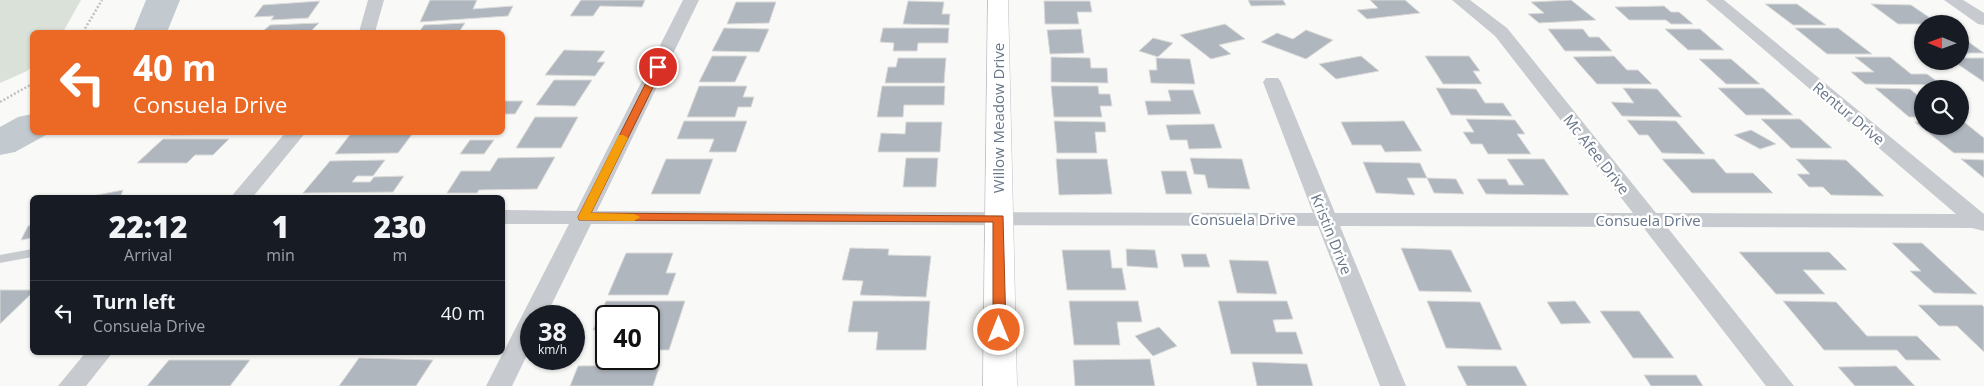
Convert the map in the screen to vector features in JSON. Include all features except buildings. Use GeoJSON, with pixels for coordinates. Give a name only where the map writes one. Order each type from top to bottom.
{"type":"FeatureCollection","features":[{"type":"Feature","properties":{"kind":"street"},"geometry":{"type":"LineString","coordinates":[[368,30],[376,0]]}},
{"type":"Feature","properties":{"kind":"street"},"geometry":{"type":"LineString","coordinates":[[540,305],[691,0]]}},
{"type":"Feature","properties":{"kind":"street","name":"Willow Meadow Drive"},"geometry":{"type":"LineString","coordinates":[[998,0],[1000,386]]}},
{"type":"Feature","properties":{"kind":"street","name":"Mc Afee Drive"},"geometry":{"type":"LineString","coordinates":[[1460,0],[1501,32],[1781,386]]}},
{"type":"Feature","properties":{"kind":"street","name":"Rentur Drive"},"geometry":{"type":"LineString","coordinates":[[1714,0],[1982,223]]}},
{"type":"Feature","properties":{"kind":"street"},"geometry":{"type":"LineString","coordinates":[[1952,0],[1984,20]]}},
{"type":"Feature","properties":{"kind":"street","name":"Kristin Drive"},"geometry":{"type":"LineString","coordinates":[[1272,82],[1393,386]]}},
{"type":"Feature","properties":{"kind":"street"},"geometry":{"type":"LineString","coordinates":[[243,195],[294,135]]}},
{"type":"Feature","properties":{"kind":"street","name":"Consuela Drive"},"geometry":{"type":"LineString","coordinates":[[505,217],[1650,220],[1982,223]]}},
{"type":"Feature","properties":{"kind":"street"},"geometry":{"type":"LineString","coordinates":[[499,386],[520,344]]}},
{"type":"Feature","properties":{"kind":"street"},"geometry":{"type":"LineString","coordinates":[[71,386],[98,355]]}},
{"type":"Feature","properties":{"kind":"lane"},"geometry":{"type":"LineString","coordinates":[[0,259],[30,253]]}},
{"type":"Feature","properties":{"kind":"path"},"geometry":{"type":"LineString","coordinates":[[83,30],[102,0]]}},
{"type":"Feature","properties":{"kind":"path"},"geometry":{"type":"LineString","coordinates":[[0,102],[30,85]]}},
{"type":"Feature","properties":{"kind":"shaded area"},"geometry":{"type":"Polygon","coordinates":[[[0,0],[81,0],[64,30],[30,30],[30,68],[0,83],[0,0]]]}},
{"type":"Feature","properties":{"kind":"waterway"},"geometry":{"type":"LineString","coordinates":[[151,30],[163,0]]}},
{"type":"Feature","properties":{"kind":"waterway"},"geometry":{"type":"LineString","coordinates":[[0,143],[30,127]]}},
{"type":"Feature","properties":{"kind":"slow traffic"},"geometry":{"type":"LineString","coordinates":[[623,138],[584,217],[634,217]]}},
{"type":"Feature","properties":{"kind":"route"},"geometry":{"type":"LineString","coordinates":[[658,67],[584,217],[998,218],[999,330]]}}]}
